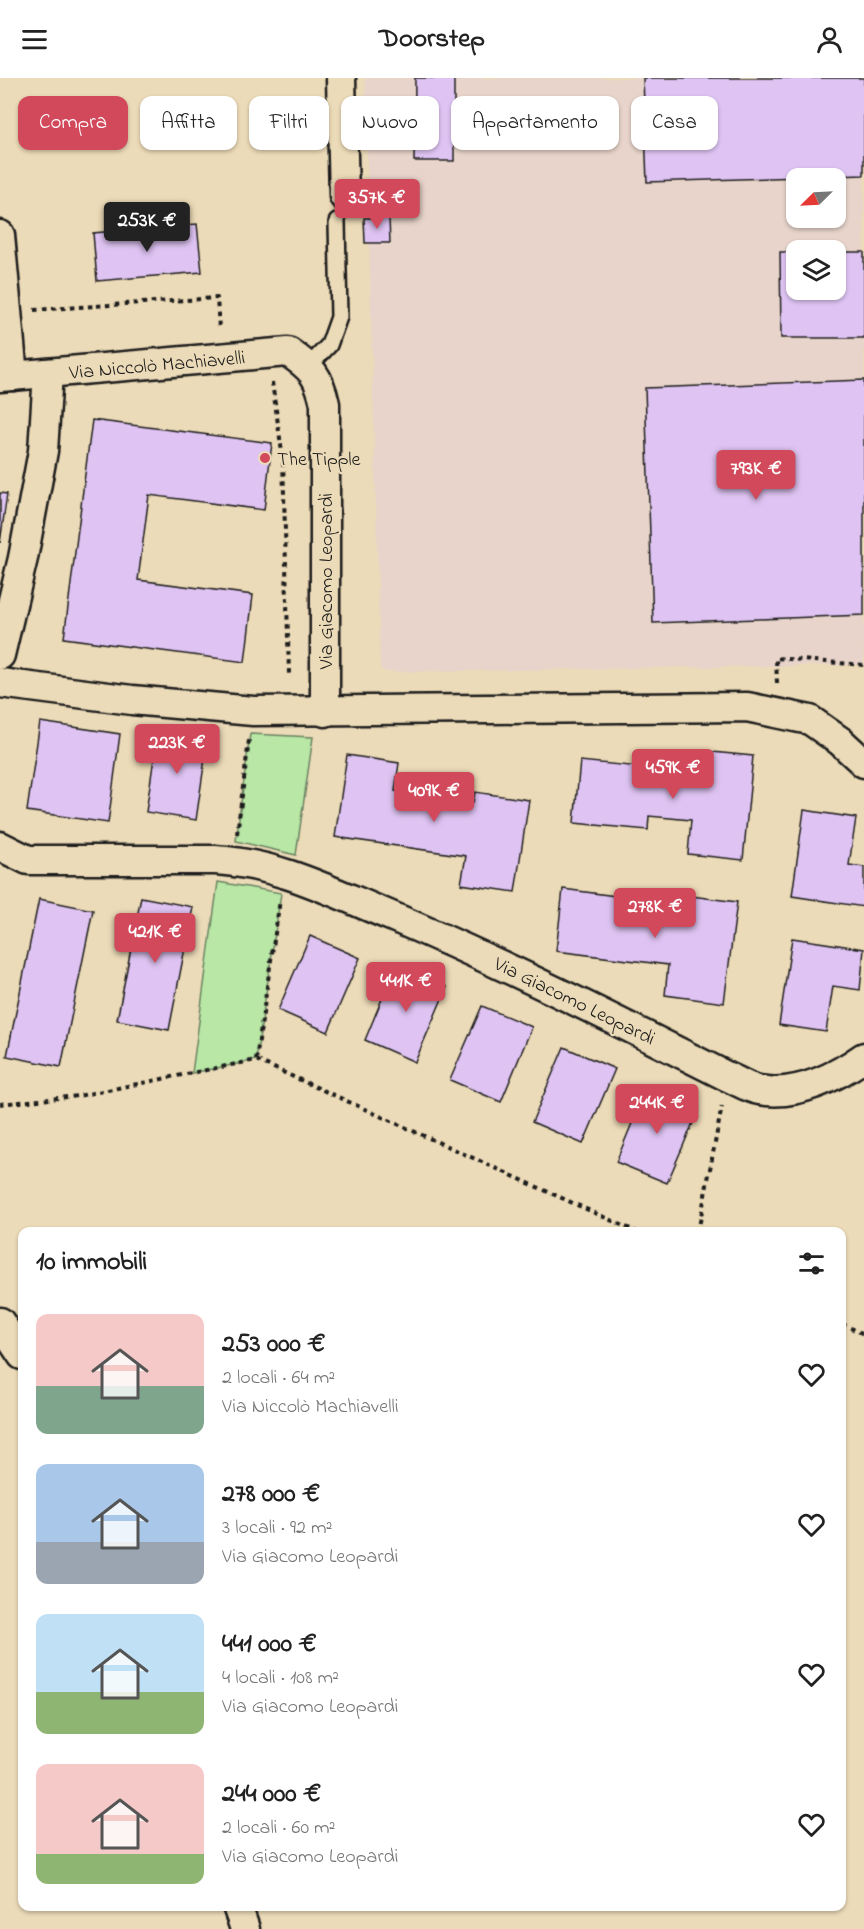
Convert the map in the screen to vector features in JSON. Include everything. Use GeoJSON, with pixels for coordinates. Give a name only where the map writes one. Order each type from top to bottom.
{"type":"FeatureCollection","features":[{"type":"Feature","properties":{"kind":"street"},"geometry":{"type":"LineString","coordinates":[[341,78],[341,209]]}},
{"type":"Feature","properties":{"kind":"street"},"geometry":{"type":"LineString","coordinates":[[0,236],[9,312],[7,377]]}},
{"type":"Feature","properties":{"kind":"street","name":"Via Niccolò Machiavelli"},"geometry":{"type":"LineString","coordinates":[[7,377],[288,352],[309,366]]}},
{"type":"Feature","properties":{"kind":"street","name":"Via Giacomo Leopardi"},"geometry":{"type":"LineString","coordinates":[[309,366],[321,384],[325,404],[326,712]]}},
{"type":"Feature","properties":{"kind":"street"},"geometry":{"type":"LineString","coordinates":[[0,655],[23,558],[43,451],[48,373]]}},
{"type":"Feature","properties":{"kind":"street"},"geometry":{"type":"LineString","coordinates":[[0,683],[132,700],[253,711],[747,706],[810,720],[840,741],[864,763]]}},
{"type":"Feature","properties":{"kind":"street","name":"Via Giacomo Leopardi"},"geometry":{"type":"LineString","coordinates":[[0,846],[28,860],[234,861],[284,871],[487,957],[758,1090],[791,1091],[820,1083],[864,1057]]}},
{"type":"Feature","properties":{"kind":"street"},"geometry":{"type":"LineString","coordinates":[[0,1322],[18,1350]]}},
{"type":"Feature","properties":{"kind":"street"},"geometry":{"type":"LineString","coordinates":[[239,1911],[245,1929]]}},
{"type":"Feature","properties":{"kind":"lane"},"geometry":{"type":"LineString","coordinates":[[309,366],[329,345],[339,317],[341,209]]}},
{"type":"Feature","properties":{"kind":"path"},"geometry":{"type":"LineString","coordinates":[[9,312],[217,298],[219,333]]}},
{"type":"Feature","properties":{"kind":"path"},"geometry":{"type":"LineString","coordinates":[[271,374],[283,459],[289,674]]}},
{"type":"Feature","properties":{"kind":"path"},"geometry":{"type":"LineString","coordinates":[[778,713],[776,658],[864,665]]}},
{"type":"Feature","properties":{"kind":"path"},"geometry":{"type":"LineString","coordinates":[[282,679],[289,674],[325,673]]}},
{"type":"Feature","properties":{"kind":"path"},"geometry":{"type":"LineString","coordinates":[[234,861],[253,711]]}},
{"type":"Feature","properties":{"kind":"path"},"geometry":{"type":"LineString","coordinates":[[256,1060],[284,871]]}},
{"type":"Feature","properties":{"kind":"path"},"geometry":{"type":"LineString","coordinates":[[0,1104],[78,1096],[256,1060],[626,1227]]}},
{"type":"Feature","properties":{"kind":"path"},"geometry":{"type":"LineString","coordinates":[[699,1227],[728,1077]]}},
{"type":"Feature","properties":{"kind":"path"},"geometry":{"type":"LineString","coordinates":[[846,1326],[864,1334]]}},
{"type":"Feature","properties":{"kind":"shaded area"},"geometry":{"type":"Polygon","coordinates":[[[365,78],[864,78],[864,665],[386,672],[380,668],[367,150],[439,150],[439,96],[365,96],[365,78]]]}},
{"type":"Feature","properties":{"kind":"green space"},"geometry":{"type":"Polygon","coordinates":[[[250,734],[313,737],[296,855],[236,841],[250,734]]]}},
{"type":"Feature","properties":{"kind":"green space"},"geometry":{"type":"Polygon","coordinates":[[[218,882],[281,893],[256,1060],[192,1073],[218,882]]]}},
{"type":"Feature","properties":{"kind":"building"},"geometry":{"type":"Polygon","coordinates":[[[415,78],[454,78],[454,96],[451,96],[451,150],[454,150],[454,161],[414,161],[414,150],[439,150],[439,96],[415,96],[415,78]]]}},
{"type":"Feature","properties":{"kind":"building"},"geometry":{"type":"Polygon","coordinates":[[[643,78],[864,78],[864,175],[846,176],[846,168],[786,168],[786,178],[647,182],[646,150],[718,150],[718,96],[644,96],[643,78]]]}},
{"type":"Feature","properties":{"kind":"building"},"geometry":{"type":"Polygon","coordinates":[[[364,218],[389,218],[390,243],[365,243],[364,218]]]}},
{"type":"Feature","properties":{"kind":"building"},"geometry":{"type":"Polygon","coordinates":[[[197,224],[202,272],[97,281],[93,233],[197,224]]]}},
{"type":"Feature","properties":{"kind":"building"},"geometry":{"type":"Polygon","coordinates":[[[780,252],[786,252],[786,300],[846,300],[846,252],[864,252],[864,338],[781,338],[780,252]]]}},
{"type":"Feature","properties":{"kind":"building"},"geometry":{"type":"Polygon","coordinates":[[[864,380],[864,615],[653,623],[645,388],[864,380]]]}},
{"type":"Feature","properties":{"kind":"building"},"geometry":{"type":"Polygon","coordinates":[[[92,420],[272,443],[264,510],[149,495],[138,580],[253,595],[245,662],[64,638],[92,420]]]}},
{"type":"Feature","properties":{"kind":"building"},"geometry":{"type":"Polygon","coordinates":[[[0,493],[7,494],[0,543],[0,493]]]}},
{"type":"Feature","properties":{"kind":"building"},"geometry":{"type":"Polygon","coordinates":[[[40,722],[120,734],[108,823],[27,811],[40,722]]]}},
{"type":"Feature","properties":{"kind":"building"},"geometry":{"type":"Polygon","coordinates":[[[158,731],[208,738],[196,820],[146,812],[158,731]]]}},
{"type":"Feature","properties":{"kind":"building"},"geometry":{"type":"Polygon","coordinates":[[[702,751],[753,756],[743,860],[688,854],[691,820],[649,816],[648,830],[574,823],[580,761],[701,773],[702,751]]]}},
{"type":"Feature","properties":{"kind":"building"},"geometry":{"type":"Polygon","coordinates":[[[347,755],[399,763],[395,791],[473,803],[475,792],[529,800],[515,892],[461,884],[466,856],[335,837],[347,755]]]}},
{"type":"Feature","properties":{"kind":"building"},"geometry":{"type":"Polygon","coordinates":[[[804,810],[856,818],[849,865],[864,867],[864,907],[792,896],[804,810]]]}},
{"type":"Feature","properties":{"kind":"building"},"geometry":{"type":"Polygon","coordinates":[[[563,889],[638,899],[635,918],[672,922],[676,894],[737,902],[724,1003],[665,995],[668,965],[556,951],[563,889]]]}},
{"type":"Feature","properties":{"kind":"building"},"geometry":{"type":"Polygon","coordinates":[[[141,897],[193,907],[169,1030],[117,1020],[141,897]]]}},
{"type":"Feature","properties":{"kind":"building"},"geometry":{"type":"Polygon","coordinates":[[[39,899],[93,910],[61,1067],[7,1056],[39,899]]]}},
{"type":"Feature","properties":{"kind":"building"},"geometry":{"type":"Polygon","coordinates":[[[310,936],[360,958],[328,1032],[278,1010],[310,936]]]}},
{"type":"Feature","properties":{"kind":"building"},"geometry":{"type":"Polygon","coordinates":[[[792,938],[864,949],[860,990],[833,986],[826,1032],[779,1025],[792,938]]]}},
{"type":"Feature","properties":{"kind":"building"},"geometry":{"type":"Polygon","coordinates":[[[396,965],[447,987],[415,1062],[365,1040],[396,965]]]}},
{"type":"Feature","properties":{"kind":"building"},"geometry":{"type":"Polygon","coordinates":[[[482,1006],[532,1027],[501,1102],[450,1080],[482,1006]]]}},
{"type":"Feature","properties":{"kind":"building"},"geometry":{"type":"Polygon","coordinates":[[[564,1047],[615,1069],[583,1144],[532,1122],[564,1047]]]}},
{"type":"Feature","properties":{"kind":"building"},"geometry":{"type":"Polygon","coordinates":[[[647,1087],[699,1109],[667,1183],[616,1162],[647,1087]]]}},
{"type":"Feature","properties":{"kind":"place","name":"The Tipple"},"geometry":{"type":"Point","coordinates":[265,458]}}]}
